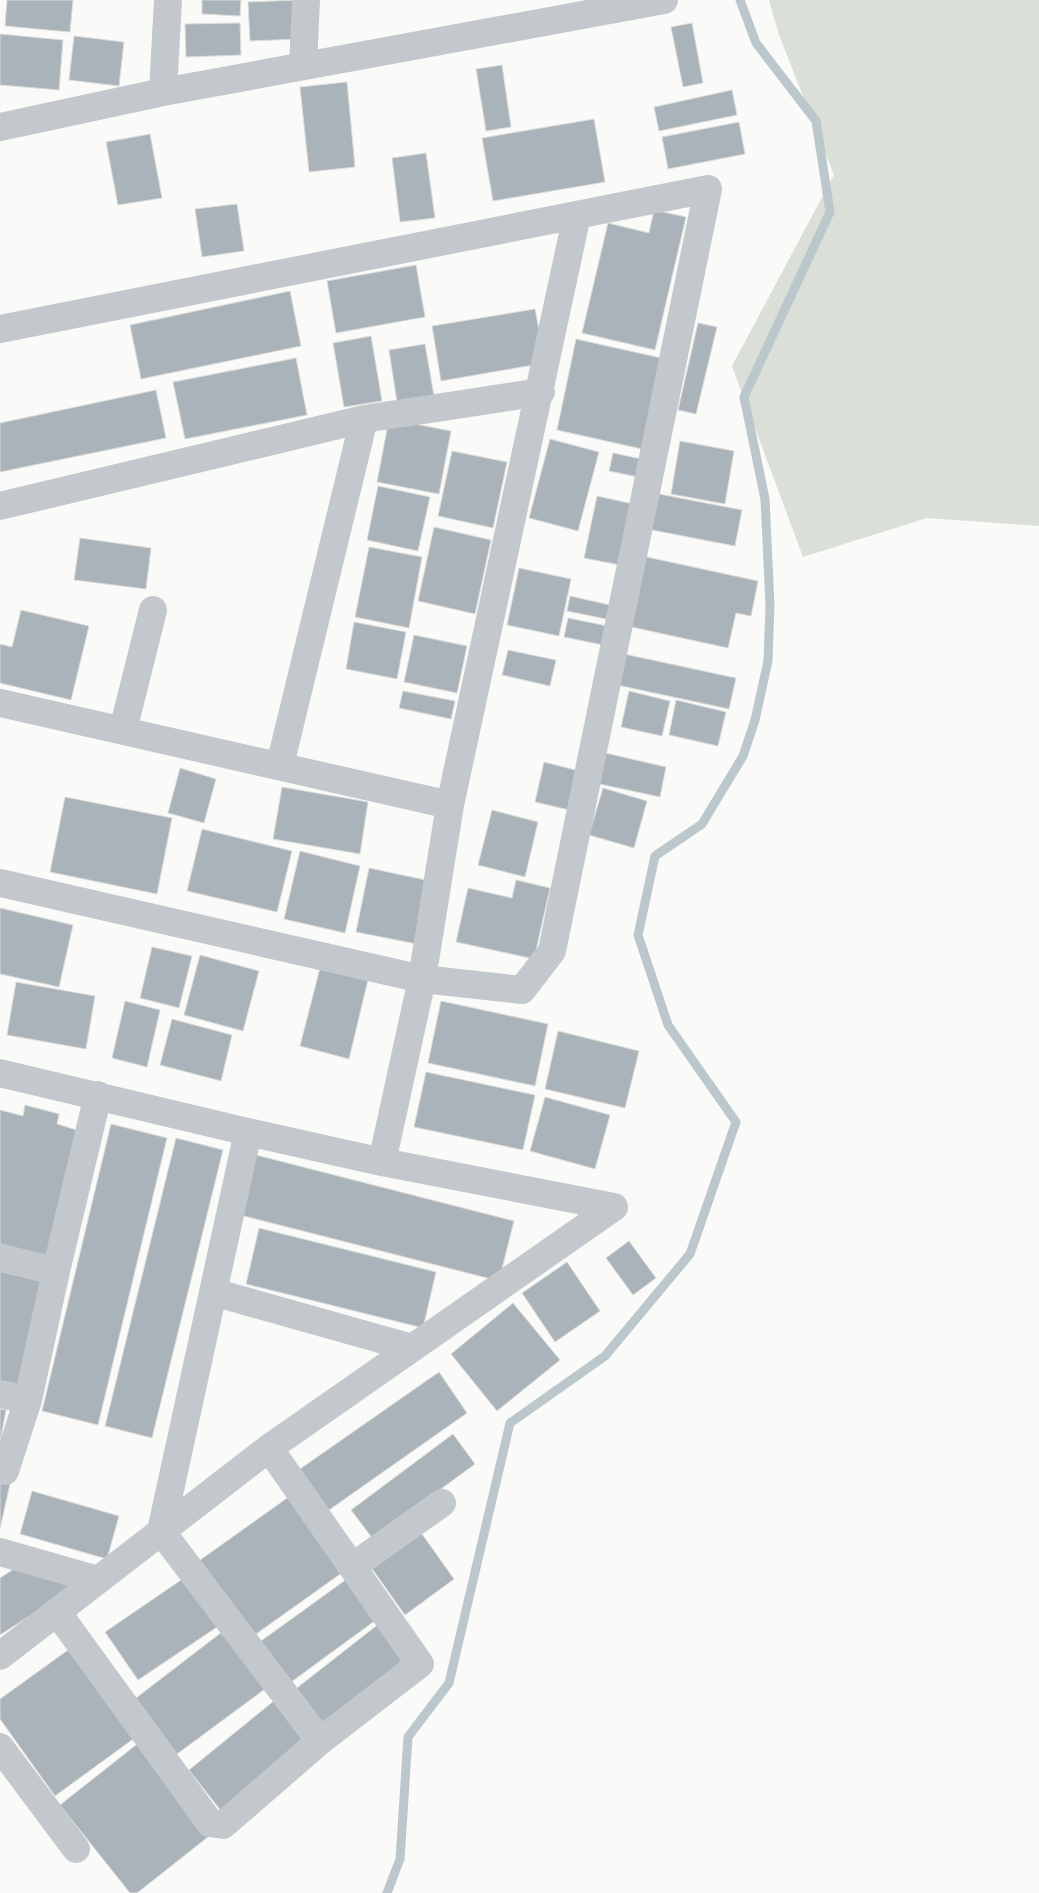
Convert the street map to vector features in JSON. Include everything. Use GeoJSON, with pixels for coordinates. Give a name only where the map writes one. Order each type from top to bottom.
{"type":"FeatureCollection","features":[{"type":"Feature","properties":{"kind":"street"},"geometry":{"type":"LineString","coordinates":[[163,92],[168,0]]}},
{"type":"Feature","properties":{"kind":"street"},"geometry":{"type":"LineString","coordinates":[[303,66],[306,0]]}},
{"type":"Feature","properties":{"kind":"street"},"geometry":{"type":"LineString","coordinates":[[0,127],[163,92],[664,0]]}},
{"type":"Feature","properties":{"kind":"street"},"geometry":{"type":"LineString","coordinates":[[0,330],[708,189],[552,951],[522,990],[422,979],[0,883]]}},
{"type":"Feature","properties":{"kind":"street"},"geometry":{"type":"LineString","coordinates":[[382,1162],[422,979],[450,805],[541,392],[577,215]]}},
{"type":"Feature","properties":{"kind":"street"},"geometry":{"type":"LineString","coordinates":[[0,506],[364,419],[541,392]]}},
{"type":"Feature","properties":{"kind":"street"},"geometry":{"type":"LineString","coordinates":[[280,765],[364,419]]}},
{"type":"Feature","properties":{"kind":"street"},"geometry":{"type":"LineString","coordinates":[[123,730],[153,610]]}},
{"type":"Feature","properties":{"kind":"street"},"geometry":{"type":"LineString","coordinates":[[0,703],[450,805]]}},
{"type":"Feature","properties":{"kind":"street"},"geometry":{"type":"LineString","coordinates":[[0,1073],[382,1162],[614,1207],[269,1448],[0,1656]]}},
{"type":"Feature","properties":{"kind":"street"},"geometry":{"type":"LineString","coordinates":[[5,1471],[28,1400],[56,1271],[98,1095]]}},
{"type":"Feature","properties":{"kind":"street"},"geometry":{"type":"LineString","coordinates":[[248,1132],[161,1531],[320,1741]]}},
{"type":"Feature","properties":{"kind":"street"},"geometry":{"type":"LineString","coordinates":[[0,1258],[56,1271]]}},
{"type":"Feature","properties":{"kind":"street"},"geometry":{"type":"LineString","coordinates":[[213,1292],[412,1348]]}},
{"type":"Feature","properties":{"kind":"street"},"geometry":{"type":"LineString","coordinates":[[0,1394],[28,1400]]}},
{"type":"Feature","properties":{"kind":"street"},"geometry":{"type":"LineString","coordinates":[[57,1612],[210,1823],[223,1825],[320,1741],[420,1664],[269,1448]]}},
{"type":"Feature","properties":{"kind":"street"},"geometry":{"type":"LineString","coordinates":[[352,1567],[442,1503]]}},
{"type":"Feature","properties":{"kind":"street"},"geometry":{"type":"LineString","coordinates":[[0,1552],[98,1580]]}},
{"type":"Feature","properties":{"kind":"street"},"geometry":{"type":"LineString","coordinates":[[0,1747],[76,1849]]}},
{"type":"Feature","properties":{"kind":"shaded area"},"geometry":{"type":"Polygon","coordinates":[[[769,0],[1039,0],[1039,526],[927,518],[803,557],[732,366],[834,175],[779,35],[769,0]]]}},
{"type":"Feature","properties":{"kind":"building"},"geometry":{"type":"Polygon","coordinates":[[[7,0],[73,0],[70,32],[5,26],[7,0]]]}},
{"type":"Feature","properties":{"kind":"building"},"geometry":{"type":"Polygon","coordinates":[[[202,0],[241,0],[240,16],[202,14],[202,0]]]}},
{"type":"Feature","properties":{"kind":"building"},"geometry":{"type":"Polygon","coordinates":[[[299,0],[301,39],[250,41],[248,2],[299,0]]]}},
{"type":"Feature","properties":{"kind":"building"},"geometry":{"type":"Polygon","coordinates":[[[240,23],[241,55],[186,57],[185,24],[240,23]]]}},
{"type":"Feature","properties":{"kind":"building"},"geometry":{"type":"Polygon","coordinates":[[[692,23],[703,83],[683,87],[671,27],[692,23]]]}},
{"type":"Feature","properties":{"kind":"building"},"geometry":{"type":"Polygon","coordinates":[[[0,34],[63,40],[59,90],[0,85],[0,34]]]}},
{"type":"Feature","properties":{"kind":"building"},"geometry":{"type":"Polygon","coordinates":[[[74,36],[124,42],[119,86],[69,80],[74,36]]]}},
{"type":"Feature","properties":{"kind":"building"},"geometry":{"type":"Polygon","coordinates":[[[502,65],[511,127],[486,131],[476,69],[502,65]]]}},
{"type":"Feature","properties":{"kind":"building"},"geometry":{"type":"Polygon","coordinates":[[[347,82],[355,167],[309,172],[300,87],[347,82]]]}},
{"type":"Feature","properties":{"kind":"building"},"geometry":{"type":"Polygon","coordinates":[[[732,90],[737,115],[659,131],[654,107],[732,90]]]}},
{"type":"Feature","properties":{"kind":"building"},"geometry":{"type":"Polygon","coordinates":[[[594,119],[605,182],[493,201],[482,138],[594,119]]]}},
{"type":"Feature","properties":{"kind":"building"},"geometry":{"type":"Polygon","coordinates":[[[739,122],[745,154],[668,169],[662,137],[739,122]]]}},
{"type":"Feature","properties":{"kind":"building"},"geometry":{"type":"Polygon","coordinates":[[[150,134],[162,198],[118,205],[106,142],[150,134]]]}},
{"type":"Feature","properties":{"kind":"building"},"geometry":{"type":"Polygon","coordinates":[[[426,153],[435,218],[400,222],[392,158],[426,153]]]}},
{"type":"Feature","properties":{"kind":"building"},"geometry":{"type":"Polygon","coordinates":[[[237,204],[244,251],[202,257],[195,209],[237,204]]]}},
{"type":"Feature","properties":{"kind":"building"},"geometry":{"type":"Polygon","coordinates":[[[654,210],[686,217],[655,350],[582,333],[608,223],[649,233],[654,210]]]}},
{"type":"Feature","properties":{"kind":"building"},"geometry":{"type":"Polygon","coordinates":[[[416,265],[425,317],[336,333],[327,281],[416,265]]]}},
{"type":"Feature","properties":{"kind":"building"},"geometry":{"type":"Polygon","coordinates":[[[290,291],[301,346],[141,379],[130,325],[290,291]]]}},
{"type":"Feature","properties":{"kind":"building"},"geometry":{"type":"Polygon","coordinates":[[[535,309],[545,363],[441,381],[432,326],[535,309]]]}},
{"type":"Feature","properties":{"kind":"building"},"geometry":{"type":"Polygon","coordinates":[[[698,323],[717,327],[696,414],[678,410],[698,323]]]}},
{"type":"Feature","properties":{"kind":"building"},"geometry":{"type":"Polygon","coordinates":[[[371,336],[382,401],[344,407],[333,343],[371,336]]]}},
{"type":"Feature","properties":{"kind":"building"},"geometry":{"type":"Polygon","coordinates":[[[576,339],[661,358],[642,449],[557,430],[576,339]]]}},
{"type":"Feature","properties":{"kind":"building"},"geometry":{"type":"Polygon","coordinates":[[[425,344],[434,396],[397,402],[389,350],[425,344]]]}},
{"type":"Feature","properties":{"kind":"building"},"geometry":{"type":"Polygon","coordinates":[[[296,358],[307,415],[185,439],[173,382],[296,358]]]}},
{"type":"Feature","properties":{"kind":"building"},"geometry":{"type":"Polygon","coordinates":[[[156,390],[166,438],[0,472],[0,423],[156,390]]]}},
{"type":"Feature","properties":{"kind":"building"},"geometry":{"type":"Polygon","coordinates":[[[389,419],[451,431],[439,494],[377,482],[389,419]]]}},
{"type":"Feature","properties":{"kind":"building"},"geometry":{"type":"Polygon","coordinates":[[[550,439],[599,452],[578,531],[529,518],[550,439]]]}},
{"type":"Feature","properties":{"kind":"building"},"geometry":{"type":"Polygon","coordinates":[[[680,441],[734,451],[725,504],[671,494],[680,441]]]}},
{"type":"Feature","properties":{"kind":"building"},"geometry":{"type":"Polygon","coordinates":[[[452,451],[507,462],[493,528],[438,516],[452,451]]]}},
{"type":"Feature","properties":{"kind":"building"},"geometry":{"type":"Polygon","coordinates":[[[613,453],[646,460],[643,478],[609,471],[613,453]]]}},
{"type":"Feature","properties":{"kind":"building"},"geometry":{"type":"Polygon","coordinates":[[[378,486],[430,497],[418,551],[367,540],[378,486]]]}},
{"type":"Feature","properties":{"kind":"building"},"geometry":{"type":"Polygon","coordinates":[[[654,493],[742,510],[735,546],[647,529],[654,493]]]}},
{"type":"Feature","properties":{"kind":"building"},"geometry":{"type":"Polygon","coordinates":[[[597,496],[633,504],[620,565],[584,558],[597,496]]]}},
{"type":"Feature","properties":{"kind":"building"},"geometry":{"type":"Polygon","coordinates":[[[434,527],[491,540],[475,614],[418,601],[434,527]]]}},
{"type":"Feature","properties":{"kind":"building"},"geometry":{"type":"Polygon","coordinates":[[[80,538],[151,548],[146,589],[74,580],[80,538]]]}},
{"type":"Feature","properties":{"kind":"building"},"geometry":{"type":"Polygon","coordinates":[[[369,547],[422,557],[409,628],[355,617],[369,547]]]}},
{"type":"Feature","properties":{"kind":"building"},"geometry":{"type":"Polygon","coordinates":[[[642,556],[758,581],[751,616],[736,613],[728,648],[627,626],[642,556]]]}},
{"type":"Feature","properties":{"kind":"building"},"geometry":{"type":"Polygon","coordinates":[[[519,568],[571,579],[559,636],[507,625],[519,568]]]}},
{"type":"Feature","properties":{"kind":"building"},"geometry":{"type":"Polygon","coordinates":[[[570,596],[610,605],[606,619],[567,611],[570,596]]]}},
{"type":"Feature","properties":{"kind":"building"},"geometry":{"type":"Polygon","coordinates":[[[21,610],[89,626],[71,700],[0,683],[0,644],[12,647],[21,610]]]}},
{"type":"Feature","properties":{"kind":"building"},"geometry":{"type":"Polygon","coordinates":[[[568,618],[612,627],[608,646],[564,637],[568,618]]]}},
{"type":"Feature","properties":{"kind":"building"},"geometry":{"type":"Polygon","coordinates":[[[354,622],[406,632],[397,679],[346,669],[354,622]]]}},
{"type":"Feature","properties":{"kind":"building"},"geometry":{"type":"Polygon","coordinates":[[[414,635],[467,646],[457,693],[404,682],[414,635]]]}},
{"type":"Feature","properties":{"kind":"building"},"geometry":{"type":"Polygon","coordinates":[[[508,650],[556,660],[550,686],[502,675],[508,650]]]}},
{"type":"Feature","properties":{"kind":"building"},"geometry":{"type":"Polygon","coordinates":[[[624,654],[736,678],[729,709],[617,685],[624,654]]]}},
{"type":"Feature","properties":{"kind":"building"},"geometry":{"type":"Polygon","coordinates":[[[403,691],[455,701],[451,719],[399,708],[403,691]]]}},
{"type":"Feature","properties":{"kind":"building"},"geometry":{"type":"Polygon","coordinates":[[[629,691],[670,701],[662,736],[621,727],[629,691]]]}},
{"type":"Feature","properties":{"kind":"building"},"geometry":{"type":"Polygon","coordinates":[[[676,700],[726,712],[718,746],[669,735],[676,700]]]}},
{"type":"Feature","properties":{"kind":"building"},"geometry":{"type":"Polygon","coordinates":[[[601,752],[666,767],[660,797],[595,783],[601,752]]]}},
{"type":"Feature","properties":{"kind":"building"},"geometry":{"type":"Polygon","coordinates":[[[544,762],[583,772],[574,811],[535,802],[544,762]]]}},
{"type":"Feature","properties":{"kind":"building"},"geometry":{"type":"Polygon","coordinates":[[[180,768],[216,779],[204,823],[168,813],[180,768]]]}},
{"type":"Feature","properties":{"kind":"building"},"geometry":{"type":"Polygon","coordinates":[[[282,787],[368,802],[360,854],[273,839],[282,787]]]}},
{"type":"Feature","properties":{"kind":"building"},"geometry":{"type":"Polygon","coordinates":[[[603,788],[647,801],[634,848],[589,835],[603,788]]]}},
{"type":"Feature","properties":{"kind":"building"},"geometry":{"type":"Polygon","coordinates":[[[65,797],[172,818],[157,894],[50,872],[65,797]]]}},
{"type":"Feature","properties":{"kind":"building"},"geometry":{"type":"Polygon","coordinates":[[[492,810],[538,822],[525,877],[478,865],[492,810]]]}},
{"type":"Feature","properties":{"kind":"building"},"geometry":{"type":"Polygon","coordinates":[[[202,829],[292,851],[277,912],[187,891],[202,829]]]}},
{"type":"Feature","properties":{"kind":"building"},"geometry":{"type":"Polygon","coordinates":[[[300,851],[360,866],[345,933],[284,919],[300,851]]]}},
{"type":"Feature","properties":{"kind":"building"},"geometry":{"type":"Polygon","coordinates":[[[369,868],[435,882],[422,945],[356,932],[369,868]]]}},
{"type":"Feature","properties":{"kind":"building"},"geometry":{"type":"Polygon","coordinates":[[[516,880],[550,888],[534,959],[456,942],[468,888],[512,898],[516,880]]]}},
{"type":"Feature","properties":{"kind":"building"},"geometry":{"type":"Polygon","coordinates":[[[0,908],[73,925],[59,987],[0,974],[0,908]]]}},
{"type":"Feature","properties":{"kind":"building"},"geometry":{"type":"Polygon","coordinates":[[[152,947],[192,956],[179,1008],[140,998],[152,947]]]}},
{"type":"Feature","properties":{"kind":"building"},"geometry":{"type":"Polygon","coordinates":[[[200,955],[259,971],[243,1031],[184,1015],[200,955]]]}},
{"type":"Feature","properties":{"kind":"building"},"geometry":{"type":"Polygon","coordinates":[[[320,968],[368,980],[349,1059],[300,1046],[320,968]]]}},
{"type":"Feature","properties":{"kind":"building"},"geometry":{"type":"Polygon","coordinates":[[[16,982],[95,996],[86,1049],[7,1035],[16,982]]]}},
{"type":"Feature","properties":{"kind":"building"},"geometry":{"type":"Polygon","coordinates":[[[125,1001],[160,1010],[147,1067],[112,1058],[125,1001]]]}},
{"type":"Feature","properties":{"kind":"building"},"geometry":{"type":"Polygon","coordinates":[[[441,1001],[548,1024],[535,1086],[428,1063],[441,1001]]]}},
{"type":"Feature","properties":{"kind":"building"},"geometry":{"type":"Polygon","coordinates":[[[172,1019],[232,1035],[221,1081],[160,1065],[172,1019]]]}},
{"type":"Feature","properties":{"kind":"building"},"geometry":{"type":"Polygon","coordinates":[[[558,1031],[639,1051],[625,1108],[545,1089],[558,1031]]]}},
{"type":"Feature","properties":{"kind":"building"},"geometry":{"type":"Polygon","coordinates":[[[426,1072],[535,1095],[523,1150],[414,1127],[426,1072]]]}},
{"type":"Feature","properties":{"kind":"building"},"geometry":{"type":"Polygon","coordinates":[[[545,1097],[610,1115],[595,1169],[530,1151],[545,1097]]]}},
{"type":"Feature","properties":{"kind":"building"},"geometry":{"type":"Polygon","coordinates":[[[25,1105],[59,1114],[57,1124],[83,1132],[51,1257],[0,1244],[0,1110],[23,1116],[25,1105]]]}},
{"type":"Feature","properties":{"kind":"building"},"geometry":{"type":"Polygon","coordinates":[[[111,1124],[167,1138],[98,1425],[42,1411],[111,1124]]]}},
{"type":"Feature","properties":{"kind":"building"},"geometry":{"type":"Polygon","coordinates":[[[176,1138],[223,1150],[152,1438],[105,1426],[176,1138]]]}},
{"type":"Feature","properties":{"kind":"building"},"geometry":{"type":"Polygon","coordinates":[[[252,1154],[514,1221],[499,1281],[236,1214],[252,1154]]]}},
{"type":"Feature","properties":{"kind":"building"},"geometry":{"type":"Polygon","coordinates":[[[259,1228],[436,1272],[423,1328],[246,1284],[259,1228]]]}},
{"type":"Feature","properties":{"kind":"building"},"geometry":{"type":"Polygon","coordinates":[[[629,1241],[656,1278],[633,1295],[606,1258],[629,1241]]]}},
{"type":"Feature","properties":{"kind":"building"},"geometry":{"type":"Polygon","coordinates":[[[567,1262],[600,1311],[555,1342],[522,1293],[567,1262]]]}},
{"type":"Feature","properties":{"kind":"building"},"geometry":{"type":"Polygon","coordinates":[[[0,1266],[49,1277],[24,1390],[0,1384],[0,1266]]]}},
{"type":"Feature","properties":{"kind":"building"},"geometry":{"type":"Polygon","coordinates":[[[513,1303],[560,1360],[497,1411],[451,1354],[513,1303]]]}},
{"type":"Feature","properties":{"kind":"building"},"geometry":{"type":"Polygon","coordinates":[[[439,1372],[467,1413],[329,1510],[300,1469],[439,1372]]]}},
{"type":"Feature","properties":{"kind":"building"},"geometry":{"type":"Polygon","coordinates":[[[0,1409],[6,1410],[0,1442],[0,1409]]]}},
{"type":"Feature","properties":{"kind":"building"},"geometry":{"type":"Polygon","coordinates":[[[453,1434],[475,1464],[373,1539],[351,1510],[453,1434]]]}},
{"type":"Feature","properties":{"kind":"building"},"geometry":{"type":"Polygon","coordinates":[[[0,1481],[10,1484],[0,1529],[0,1481]]]}},
{"type":"Feature","properties":{"kind":"building"},"geometry":{"type":"Polygon","coordinates":[[[32,1491],[119,1516],[107,1559],[20,1534],[32,1491]]]}},
{"type":"Feature","properties":{"kind":"building"},"geometry":{"type":"Polygon","coordinates":[[[290,1496],[343,1572],[249,1639],[196,1563],[290,1496]]]}},
{"type":"Feature","properties":{"kind":"building"},"geometry":{"type":"Polygon","coordinates":[[[417,1527],[454,1579],[405,1615],[368,1563],[417,1527]]]}},
{"type":"Feature","properties":{"kind":"building"},"geometry":{"type":"Polygon","coordinates":[[[23,1563],[76,1586],[0,1635],[0,1578],[23,1563]]]}},
{"type":"Feature","properties":{"kind":"building"},"geometry":{"type":"Polygon","coordinates":[[[351,1576],[380,1617],[287,1685],[257,1644],[351,1576]]]}},
{"type":"Feature","properties":{"kind":"building"},"geometry":{"type":"Polygon","coordinates":[[[184,1578],[217,1627],[138,1680],[105,1632],[184,1578]]]}},
{"type":"Feature","properties":{"kind":"building"},"geometry":{"type":"Polygon","coordinates":[[[380,1623],[411,1663],[324,1731],[293,1691],[380,1623]]]}},
{"type":"Feature","properties":{"kind":"building"},"geometry":{"type":"Polygon","coordinates":[[[222,1632],[265,1689],[177,1754],[136,1698],[222,1632]]]}},
{"type":"Feature","properties":{"kind":"building"},"geometry":{"type":"Polygon","coordinates":[[[75,1645],[140,1734],[55,1796],[0,1719],[0,1699],[75,1645]]]}},
{"type":"Feature","properties":{"kind":"building"},"geometry":{"type":"Polygon","coordinates":[[[275,1700],[311,1745],[225,1816],[189,1770],[275,1700]]]}},
{"type":"Feature","properties":{"kind":"building"},"geometry":{"type":"Polygon","coordinates":[[[141,1741],[213,1833],[137,1893],[130,1893],[60,1805],[141,1741]]]}},
{"type":"Feature","properties":{"kind":"waterway"},"geometry":{"type":"LineString","coordinates":[[387,1893],[400,1859],[408,1737],[449,1683],[510,1423],[605,1356],[690,1254],[736,1122],[668,1025],[638,935],[655,856],[702,824],[743,756],[755,720],[768,661],[770,605],[765,499],[744,397],[830,212],[816,121],[756,43],[740,0]]}}]}
